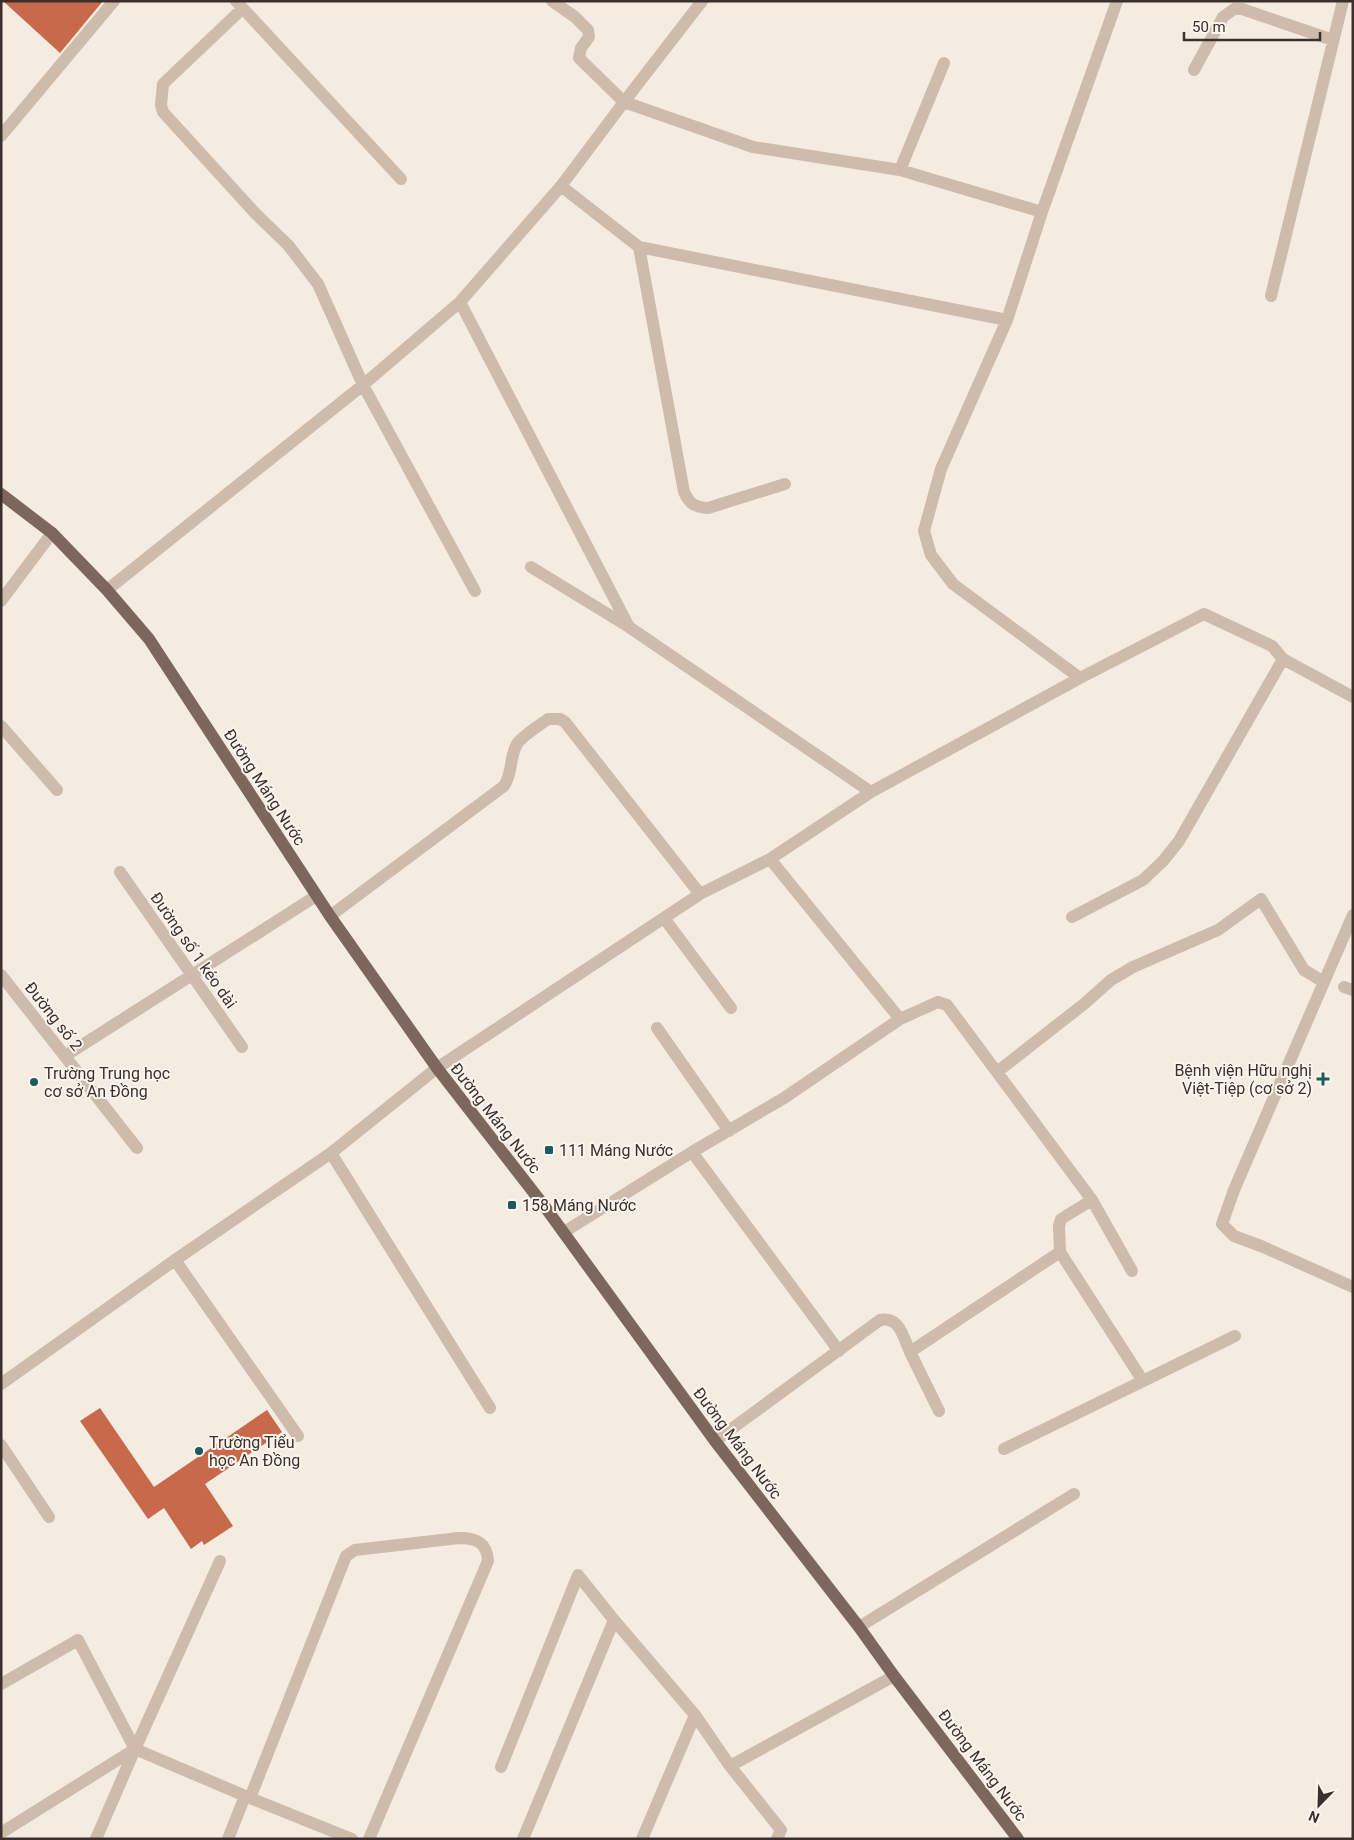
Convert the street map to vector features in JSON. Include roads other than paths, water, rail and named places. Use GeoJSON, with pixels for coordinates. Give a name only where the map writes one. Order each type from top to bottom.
{"type":"FeatureCollection","features":[{"type":"Feature","properties":{"kind":"main road","name":"Đường Máng Nước"},"geometry":{"type":"LineString","coordinates":[[1,494],[52,533],[107,590],[149,639],[316,896],[437,1068],[564,1232],[715,1441],[859,1627],[1018,1839]]}},
{"type":"Feature","properties":{"kind":"street"},"geometry":{"type":"LineString","coordinates":[[1,136],[114,1]]}},
{"type":"Feature","properties":{"kind":"street"},"geometry":{"type":"LineString","coordinates":[[552,1],[575,17],[588,30],[589,37],[581,48],[579,58],[624,102],[753,147],[900,170],[1042,212]]}},
{"type":"Feature","properties":{"kind":"street"},"geometry":{"type":"LineString","coordinates":[[107,590],[363,385],[460,302],[562,186],[702,1]]}},
{"type":"Feature","properties":{"kind":"street"},"geometry":{"type":"LineString","coordinates":[[1080,678],[953,584],[931,555],[924,531],[941,469],[1007,320],[1042,212],[1117,1]]}},
{"type":"Feature","properties":{"kind":"street"},"geometry":{"type":"LineString","coordinates":[[1271,296],[1342,1]]}},
{"type":"Feature","properties":{"kind":"street"},"geometry":{"type":"LineString","coordinates":[[400,179],[239,5],[163,84],[161,100],[163,112],[255,213],[288,245],[318,284],[363,385],[475,591]]}},
{"type":"Feature","properties":{"kind":"street"},"geometry":{"type":"LineString","coordinates":[[1194,70],[1223,17],[1234,9],[1242,9],[1333,40]]}},
{"type":"Feature","properties":{"kind":"street"},"geometry":{"type":"LineString","coordinates":[[900,170],[944,63]]}},
{"type":"Feature","properties":{"kind":"street"},"geometry":{"type":"LineString","coordinates":[[562,186],[639,247],[1007,320]]}},
{"type":"Feature","properties":{"kind":"street"},"geometry":{"type":"LineString","coordinates":[[639,247],[684,492],[689,502],[697,508],[708,508],[785,484]]}},
{"type":"Feature","properties":{"kind":"street"},"geometry":{"type":"LineString","coordinates":[[460,302],[629,627]]}},
{"type":"Feature","properties":{"kind":"street"},"geometry":{"type":"LineString","coordinates":[[1,601],[52,533]]}},
{"type":"Feature","properties":{"kind":"street"},"geometry":{"type":"LineString","coordinates":[[531,567],[629,627],[870,792]]}},
{"type":"Feature","properties":{"kind":"street"},"geometry":{"type":"LineString","coordinates":[[1,1384],[330,1153],[437,1068],[700,894],[770,859],[870,792],[1080,678],[1204,614],[1272,646],[1283,659],[1353,697]]}},
{"type":"Feature","properties":{"kind":"street"},"geometry":{"type":"LineString","coordinates":[[1072,917],[1143,880],[1179,841],[1283,659]]}},
{"type":"Feature","properties":{"kind":"street"},"geometry":{"type":"LineString","coordinates":[[330,916],[504,786],[510,778],[514,751],[518,741],[548,719],[554,718],[565,722],[700,894]]}},
{"type":"Feature","properties":{"kind":"street"},"geometry":{"type":"LineString","coordinates":[[1,726],[57,790]]}},
{"type":"Feature","properties":{"kind":"street"},"geometry":{"type":"LineString","coordinates":[[770,859],[900,1019]]}},
{"type":"Feature","properties":{"kind":"street","name":"Đường số 1 kéo dài"},"geometry":{"type":"LineString","coordinates":[[120,872],[242,1047]]}},
{"type":"Feature","properties":{"kind":"street"},"geometry":{"type":"LineString","coordinates":[[65,1056],[316,896]]}},
{"type":"Feature","properties":{"kind":"street"},"geometry":{"type":"LineString","coordinates":[[997,1072],[1084,1004],[1111,980],[1133,966],[1218,930],[1261,899],[1304,970],[1324,982]]}},
{"type":"Feature","properties":{"kind":"street"},"geometry":{"type":"LineString","coordinates":[[1353,915],[1234,1190],[1222,1224],[1234,1236],[1353,1287]]}},
{"type":"Feature","properties":{"kind":"street"},"geometry":{"type":"LineString","coordinates":[[664,918],[731,1008]]}},
{"type":"Feature","properties":{"kind":"street","name":"Đường số 2"},"geometry":{"type":"LineString","coordinates":[[1,975],[137,1148]]}},
{"type":"Feature","properties":{"kind":"street"},"geometry":{"type":"LineString","coordinates":[[564,1232],[692,1152],[784,1098],[900,1019],[938,1002],[947,1005],[1092,1200],[1132,1270]]}},
{"type":"Feature","properties":{"kind":"street"},"geometry":{"type":"LineString","coordinates":[[658,1028],[728,1131]]}},
{"type":"Feature","properties":{"kind":"street"},"geometry":{"type":"LineString","coordinates":[[692,1152],[839,1351]]}},
{"type":"Feature","properties":{"kind":"street"},"geometry":{"type":"LineString","coordinates":[[330,1153],[490,1408]]}},
{"type":"Feature","properties":{"kind":"street"},"geometry":{"type":"LineString","coordinates":[[1092,1200],[1061,1219],[1059,1226],[1060,1252],[1143,1381]]}},
{"type":"Feature","properties":{"kind":"street"},"geometry":{"type":"LineString","coordinates":[[910,1352],[1060,1252]]}},
{"type":"Feature","properties":{"kind":"street"},"geometry":{"type":"LineString","coordinates":[[175,1260],[298,1436]]}},
{"type":"Feature","properties":{"kind":"street"},"geometry":{"type":"LineString","coordinates":[[715,1441],[880,1320],[886,1319],[893,1321],[900,1327],[939,1411]]}},
{"type":"Feature","properties":{"kind":"street"},"geometry":{"type":"LineString","coordinates":[[1004,1449],[1235,1336]]}},
{"type":"Feature","properties":{"kind":"street"},"geometry":{"type":"LineString","coordinates":[[1,1445],[48,1517]]}},
{"type":"Feature","properties":{"kind":"street"},"geometry":{"type":"LineString","coordinates":[[859,1627],[1074,1494]]}},
{"type":"Feature","properties":{"kind":"street"},"geometry":{"type":"LineString","coordinates":[[228,1839],[248,1797],[346,1556],[355,1550],[460,1538],[478,1541],[484,1546],[488,1561],[369,1839]]}},
{"type":"Feature","properties":{"kind":"street"},"geometry":{"type":"LineString","coordinates":[[96,1839],[220,1561]]}},
{"type":"Feature","properties":{"kind":"street"},"geometry":{"type":"LineString","coordinates":[[500,1767],[578,1575],[695,1715],[730,1766],[781,1830],[778,1839]]}},
{"type":"Feature","properties":{"kind":"street"},"geometry":{"type":"LineString","coordinates":[[523,1839],[614,1620]]}},
{"type":"Feature","properties":{"kind":"street"},"geometry":{"type":"LineString","coordinates":[[1,1684],[78,1640],[135,1749],[347,1838]]}},
{"type":"Feature","properties":{"kind":"street"},"geometry":{"type":"LineString","coordinates":[[730,1766],[894,1676]]}},
{"type":"Feature","properties":{"kind":"street"},"geometry":{"type":"LineString","coordinates":[[642,1839],[695,1715]]}},
{"type":"Feature","properties":{"kind":"street"},"geometry":{"type":"LineString","coordinates":[[1,1833],[135,1749]]}},
{"type":"Feature","properties":{"kind":"place","name":"Bệnh viện Hữu nghị Việt-Tiệp (cơ sở 2)"},"geometry":{"type":"Point","coordinates":[1323,1079]}},
{"type":"Feature","properties":{"kind":"place","name":"Trường Trung học cơ sở An Đồng"},"geometry":{"type":"Point","coordinates":[34,1082]}},
{"type":"Feature","properties":{"kind":"place","name":"111 Máng Nước"},"geometry":{"type":"Point","coordinates":[549,1150]}},
{"type":"Feature","properties":{"kind":"place","name":"158 Máng Nước"},"geometry":{"type":"Point","coordinates":[512,1205]}},
{"type":"Feature","properties":{"kind":"place","name":"Trường Tiểu học An Đồng"},"geometry":{"type":"Point","coordinates":[199,1451]}}]}
